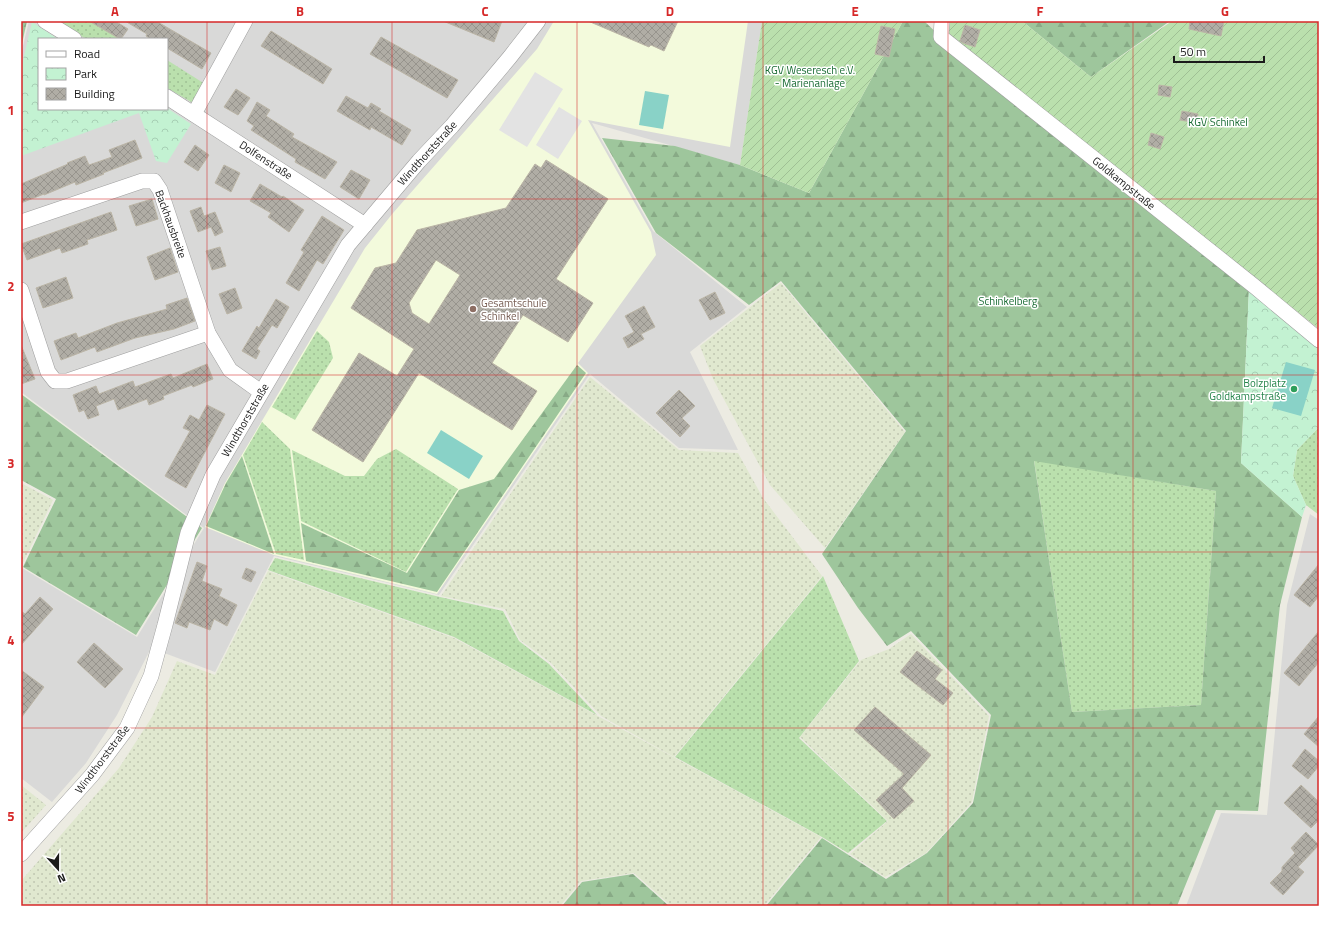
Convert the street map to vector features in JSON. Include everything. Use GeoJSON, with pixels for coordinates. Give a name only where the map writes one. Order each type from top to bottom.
{"type":"FeatureCollection","features":[{"type":"Feature","properties":{"kind":"street"},"geometry":{"type":"LineString","coordinates":[[45,21],[72,38]]}},
{"type":"Feature","properties":{"kind":"street"},"geometry":{"type":"LineString","coordinates":[[194,114],[245,21]]}},
{"type":"Feature","properties":{"kind":"street","name":"Windthorststraße"},"geometry":{"type":"LineString","coordinates":[[21,854],[92,775],[127,728],[151,676],[188,533],[213,475],[348,245],[452,126],[538,21]]}},
{"type":"Feature","properties":{"kind":"street","name":"Goldkampstraße"},"geometry":{"type":"LineString","coordinates":[[942,21],[941,37],[1254,286],[1319,340]]}},
{"type":"Feature","properties":{"kind":"street","name":"Dolfenstraße"},"geometry":{"type":"LineString","coordinates":[[168,98],[365,225]]}},
{"type":"Feature","properties":{"kind":"street","name":"Backhausbreite"},"geometry":{"type":"LineString","coordinates":[[21,222],[142,181],[154,181],[160,190],[208,333],[230,370],[261,392]]}},
{"type":"Feature","properties":{"kind":"street"},"geometry":{"type":"LineString","coordinates":[[21,290],[48,372],[56,381],[67,381],[208,333]]}},
{"type":"Feature","properties":{"kind":"shaded area"},"geometry":{"type":"Polygon","coordinates":[[[29,21],[762,21],[740,165],[592,123],[653,231],[747,307],[690,352],[738,450],[679,448],[590,374],[439,595],[274,556],[215,672],[151,648],[117,715],[86,763],[52,802],[21,778],[22,568],[137,637],[204,528],[21,392],[21,54],[29,21]]]}},
{"type":"Feature","properties":{"kind":"shaded area","name":"Gesamtschule Schinkel"},"geometry":{"type":"Polygon","coordinates":[[[554,21],[748,21],[730,147],[588,120],[651,232],[656,255],[578,363],[588,373],[437,594],[274,555],[205,527],[225,483],[365,248],[393,213],[537,49],[554,21]]]}},
{"type":"Feature","properties":{"kind":"shaded area"},"geometry":{"type":"Polygon","coordinates":[[[535,72],[563,89],[527,147],[499,130],[535,72]]]}},
{"type":"Feature","properties":{"kind":"shaded area"},"geometry":{"type":"Polygon","coordinates":[[[645,91],[669,95],[663,129],[639,125],[645,91]]]}},
{"type":"Feature","properties":{"kind":"shaded area"},"geometry":{"type":"Polygon","coordinates":[[[559,107],[582,121],[558,159],[536,145],[559,107]]]}},
{"type":"Feature","properties":{"kind":"shaded area"},"geometry":{"type":"Polygon","coordinates":[[[781,283],[905,432],[825,548],[770,485],[713,379],[700,346],[781,283]]]}},
{"type":"Feature","properties":{"kind":"shaded area","name":"Bolzplatz Goldkampstraße"},"geometry":{"type":"Polygon","coordinates":[[[1286,362],[1315,370],[1301,416],[1272,408],[1286,362]]]}},
{"type":"Feature","properties":{"kind":"shaded area"},"geometry":{"type":"Polygon","coordinates":[[[590,377],[679,450],[738,453],[763,498],[822,576],[674,757],[601,716],[551,663],[520,640],[505,609],[441,596],[590,377]]]}},
{"type":"Feature","properties":{"kind":"shaded area"},"geometry":{"type":"Polygon","coordinates":[[[441,430],[483,456],[469,479],[427,453],[441,430]]]}},
{"type":"Feature","properties":{"kind":"shaded area"},"geometry":{"type":"Polygon","coordinates":[[[21,483],[53,500],[21,567],[21,483]]]}},
{"type":"Feature","properties":{"kind":"shaded area"},"geometry":{"type":"Polygon","coordinates":[[[1310,514],[1319,520],[1319,906],[1186,906],[1221,813],[1267,815],[1287,605],[1310,514]]]}},
{"type":"Feature","properties":{"kind":"shaded area"},"geometry":{"type":"Polygon","coordinates":[[[268,571],[454,638],[821,837],[764,906],[671,906],[634,873],[581,881],[560,906],[21,906],[21,881],[119,768],[152,717],[177,661],[215,675],[268,571]]]}},
{"type":"Feature","properties":{"kind":"shaded area"},"geometry":{"type":"Polygon","coordinates":[[[911,634],[989,716],[972,802],[926,853],[885,877],[850,854],[888,821],[800,737],[861,660],[889,649],[911,634]]]}},
{"type":"Feature","properties":{"kind":"shaded area"},"geometry":{"type":"Polygon","coordinates":[[[21,785],[46,805],[21,833],[21,785]]]}},
{"type":"Feature","properties":{"kind":"green space"},"geometry":{"type":"Polygon","coordinates":[[[21,21],[27,21],[21,48],[21,21]]]}},
{"type":"Feature","properties":{"kind":"green space"},"geometry":{"type":"Polygon","coordinates":[[[56,21],[91,21],[118,38],[84,38],[56,21]]]}},
{"type":"Feature","properties":{"kind":"green space","name":"KGV Weseresch e.V. - Marienanlage"},"geometry":{"type":"Polygon","coordinates":[[[762,21],[903,21],[809,193],[740,165],[762,21]]]}},
{"type":"Feature","properties":{"kind":"green space","name":"Schinkelberg"},"geometry":{"type":"Polygon","coordinates":[[[903,21],[924,21],[941,37],[1249,288],[1241,463],[1302,517],[1280,605],[1258,811],[1216,810],[1177,906],[766,906],[822,838],[886,879],[927,853],[973,803],[991,715],[911,631],[887,646],[858,608],[822,554],[906,431],[781,281],[749,305],[656,233],[602,138],[675,146],[740,165],[809,193],[903,21]],[[1034,461],[1072,712],[1201,705],[1216,491],[1034,461]]]}},
{"type":"Feature","properties":{"kind":"green space","name":"KGV Schinkel"},"geometry":{"type":"Polygon","coordinates":[[[948,21],[1022,21],[1091,77],[1172,21],[1319,21],[1319,329],[947,35],[948,21]]]}},
{"type":"Feature","properties":{"kind":"green space"},"geometry":{"type":"Polygon","coordinates":[[[1022,21],[1170,21],[1091,77],[1022,21]]]}},
{"type":"Feature","properties":{"kind":"green space"},"geometry":{"type":"Polygon","coordinates":[[[32,22],[56,38],[38,38],[38,110],[168,110],[168,109],[191,124],[167,163],[156,161],[139,113],[21,156],[21,69],[32,22]]]}},
{"type":"Feature","properties":{"kind":"green space"},"geometry":{"type":"Polygon","coordinates":[[[168,61],[205,84],[193,103],[168,89],[168,61]]]}},
{"type":"Feature","properties":{"kind":"green space"},"geometry":{"type":"Polygon","coordinates":[[[1249,288],[1319,348],[1319,427],[1297,450],[1293,476],[1306,505],[1302,517],[1241,463],[1249,288]]]}},
{"type":"Feature","properties":{"kind":"green space"},"geometry":{"type":"Polygon","coordinates":[[[317,331],[329,342],[333,358],[295,420],[272,407],[317,331]]]}},
{"type":"Feature","properties":{"kind":"green space"},"geometry":{"type":"Polygon","coordinates":[[[577,365],[586,373],[437,592],[306,561],[301,523],[407,573],[459,490],[494,479],[577,365]]]}},
{"type":"Feature","properties":{"kind":"green space"},"geometry":{"type":"Polygon","coordinates":[[[21,394],[202,528],[136,635],[23,567],[56,499],[21,480],[21,394]]]}},
{"type":"Feature","properties":{"kind":"green space"},"geometry":{"type":"Polygon","coordinates":[[[262,422],[290,449],[304,560],[276,554],[243,455],[262,422]]]}},
{"type":"Feature","properties":{"kind":"green space"},"geometry":{"type":"Polygon","coordinates":[[[1319,427],[1319,439],[1317,442],[1319,444],[1319,515],[1306,505],[1293,476],[1297,450],[1319,427]]]}},
{"type":"Feature","properties":{"kind":"green space"},"geometry":{"type":"Polygon","coordinates":[[[396,449],[458,489],[406,572],[301,521],[292,450],[345,476],[364,476],[377,459],[396,449]]]}},
{"type":"Feature","properties":{"kind":"green space"},"geometry":{"type":"Polygon","coordinates":[[[242,456],[274,554],[206,526],[226,483],[242,456]]]}},
{"type":"Feature","properties":{"kind":"green space"},"geometry":{"type":"Polygon","coordinates":[[[1034,460],[1216,491],[1201,705],[1072,712],[1034,460]]]}},
{"type":"Feature","properties":{"kind":"green space"},"geometry":{"type":"Polygon","coordinates":[[[275,558],[503,611],[519,641],[549,664],[597,715],[454,637],[268,570],[275,558]]]}},
{"type":"Feature","properties":{"kind":"green space"},"geometry":{"type":"Polygon","coordinates":[[[823,576],[859,661],[799,738],[887,821],[848,853],[822,837],[675,757],[823,576]]]}},
{"type":"Feature","properties":{"kind":"green space"},"geometry":{"type":"Polygon","coordinates":[[[633,874],[669,906],[562,906],[582,882],[633,874]]]}},
{"type":"Feature","properties":{"kind":"building"},"geometry":{"type":"Polygon","coordinates":[[[89,21],[115,21],[128,29],[122,38],[118,38],[89,21]]]}},
{"type":"Feature","properties":{"kind":"building"},"geometry":{"type":"Polygon","coordinates":[[[125,21],[156,21],[211,53],[202,69],[168,49],[168,38],[149,38],[146,36],[147,34],[125,21]]]}},
{"type":"Feature","properties":{"kind":"building"},"geometry":{"type":"Polygon","coordinates":[[[443,21],[502,21],[494,42],[443,21]]]}},
{"type":"Feature","properties":{"kind":"building"},"geometry":{"type":"Polygon","coordinates":[[[588,21],[678,21],[664,51],[651,45],[649,47],[588,21]]]}},
{"type":"Feature","properties":{"kind":"building"},"geometry":{"type":"Polygon","coordinates":[[[1190,21],[1224,21],[1221,36],[1189,29],[1190,21]]]}},
{"type":"Feature","properties":{"kind":"building"},"geometry":{"type":"Polygon","coordinates":[[[965,25],[980,30],[975,47],[960,41],[965,25]]]}},
{"type":"Feature","properties":{"kind":"building"},"geometry":{"type":"Polygon","coordinates":[[[881,26],[895,29],[889,57],[875,54],[881,26]]]}},
{"type":"Feature","properties":{"kind":"building"},"geometry":{"type":"Polygon","coordinates":[[[271,31],[332,69],[323,84],[261,46],[271,31]]]}},
{"type":"Feature","properties":{"kind":"building"},"geometry":{"type":"Polygon","coordinates":[[[381,37],[458,80],[447,98],[370,54],[381,37]]]}},
{"type":"Feature","properties":{"kind":"building"},"geometry":{"type":"Polygon","coordinates":[[[1159,85],[1172,87],[1170,97],[1158,95],[1159,85]]]}},
{"type":"Feature","properties":{"kind":"building"},"geometry":{"type":"Polygon","coordinates":[[[236,89],[250,98],[238,115],[224,107],[236,89]]]}},
{"type":"Feature","properties":{"kind":"building"},"geometry":{"type":"Polygon","coordinates":[[[346,96],[368,108],[371,103],[381,109],[379,111],[411,130],[402,145],[371,127],[370,130],[337,111],[346,96]]]}},
{"type":"Feature","properties":{"kind":"building"},"geometry":{"type":"Polygon","coordinates":[[[257,102],[270,110],[266,116],[294,134],[292,137],[337,162],[325,179],[295,162],[296,159],[251,130],[254,126],[247,121],[257,102]]]}},
{"type":"Feature","properties":{"kind":"building"},"geometry":{"type":"Polygon","coordinates":[[[1182,111],[1198,114],[1197,123],[1180,120],[1182,111]]]}},
{"type":"Feature","properties":{"kind":"building"},"geometry":{"type":"Polygon","coordinates":[[[1151,133],[1164,137],[1160,149],[1148,145],[1151,133]]]}},
{"type":"Feature","properties":{"kind":"building"},"geometry":{"type":"Polygon","coordinates":[[[135,140],[142,158],[76,185],[75,182],[21,203],[21,184],[85,156],[89,165],[112,157],[109,150],[135,140]]]}},
{"type":"Feature","properties":{"kind":"building"},"geometry":{"type":"Polygon","coordinates":[[[195,145],[209,155],[198,171],[184,162],[195,145]]]}},
{"type":"Feature","properties":{"kind":"building"},"geometry":{"type":"Polygon","coordinates":[[[546,160],[608,199],[556,279],[593,303],[568,342],[523,315],[492,363],[537,391],[512,430],[419,373],[363,462],[312,430],[359,353],[397,376],[414,349],[351,308],[375,268],[396,263],[417,230],[506,208],[535,164],[541,168],[546,160]],[[436,260],[409,303],[412,313],[429,324],[460,275],[436,260]]]}},
{"type":"Feature","properties":{"kind":"building"},"geometry":{"type":"Polygon","coordinates":[[[224,165],[240,173],[231,192],[215,183],[224,165]]]}},
{"type":"Feature","properties":{"kind":"building"},"geometry":{"type":"Polygon","coordinates":[[[351,170],[370,180],[359,199],[340,187],[351,170]]]}},
{"type":"Feature","properties":{"kind":"building"},"geometry":{"type":"Polygon","coordinates":[[[260,184],[282,197],[283,196],[304,210],[289,232],[268,217],[271,213],[250,201],[260,184]]]}},
{"type":"Feature","properties":{"kind":"building"},"geometry":{"type":"Polygon","coordinates":[[[152,199],[158,219],[136,226],[129,206],[152,199]]]}},
{"type":"Feature","properties":{"kind":"building"},"geometry":{"type":"Polygon","coordinates":[[[201,207],[204,216],[215,212],[223,232],[215,236],[211,227],[198,232],[190,211],[201,207]]]}},
{"type":"Feature","properties":{"kind":"building"},"geometry":{"type":"Polygon","coordinates":[[[111,212],[117,230],[87,240],[88,244],[62,253],[60,248],[27,260],[21,244],[111,212]]]}},
{"type":"Feature","properties":{"kind":"building"},"geometry":{"type":"Polygon","coordinates":[[[322,216],[344,230],[323,264],[317,260],[299,291],[286,283],[304,252],[301,250],[322,216]]]}},
{"type":"Feature","properties":{"kind":"building"},"geometry":{"type":"Polygon","coordinates":[[[220,247],[226,266],[212,270],[206,251],[220,247]]]}},
{"type":"Feature","properties":{"kind":"building"},"geometry":{"type":"Polygon","coordinates":[[[170,248],[178,272],[155,280],[147,257],[170,248]]]}},
{"type":"Feature","properties":{"kind":"building"},"geometry":{"type":"Polygon","coordinates":[[[66,277],[73,298],[43,308],[36,288],[66,277]]]}},
{"type":"Feature","properties":{"kind":"building"},"geometry":{"type":"Polygon","coordinates":[[[235,288],[242,308],[227,314],[219,294],[235,288]]]}},
{"type":"Feature","properties":{"kind":"building"},"geometry":{"type":"Polygon","coordinates":[[[715,292],[725,313],[710,320],[699,300],[715,292]]]}},
{"type":"Feature","properties":{"kind":"building"},"geometry":{"type":"Polygon","coordinates":[[[187,298],[195,321],[174,329],[135,338],[97,352],[95,347],[61,360],[54,341],[76,333],[78,338],[117,323],[167,309],[166,305],[187,298]]]}},
{"type":"Feature","properties":{"kind":"building"},"geometry":{"type":"Polygon","coordinates":[[[276,299],[289,307],[277,328],[272,325],[257,349],[260,351],[256,359],[242,351],[257,326],[259,328],[276,299]]]}},
{"type":"Feature","properties":{"kind":"building"},"geometry":{"type":"Polygon","coordinates":[[[644,306],[655,327],[641,334],[644,339],[628,348],[623,338],[634,332],[625,316],[644,306]]]}},
{"type":"Feature","properties":{"kind":"building"},"geometry":{"type":"Polygon","coordinates":[[[21,345],[35,379],[21,384],[21,345]]]}},
{"type":"Feature","properties":{"kind":"building"},"geometry":{"type":"Polygon","coordinates":[[[207,364],[213,379],[163,396],[164,399],[149,405],[147,399],[118,410],[114,399],[96,406],[99,415],[88,419],[84,410],[79,412],[73,395],[96,386],[99,394],[133,381],[135,387],[171,374],[173,378],[207,364]]]}},
{"type":"Feature","properties":{"kind":"building"},"geometry":{"type":"Polygon","coordinates":[[[679,390],[695,406],[682,418],[690,426],[680,437],[656,413],[679,390]]]}},
{"type":"Feature","properties":{"kind":"building"},"geometry":{"type":"Polygon","coordinates":[[[207,405],[225,414],[186,488],[165,476],[190,431],[183,428],[190,415],[199,420],[207,405]]]}},
{"type":"Feature","properties":{"kind":"building"},"geometry":{"type":"Polygon","coordinates":[[[197,562],[207,566],[202,581],[222,589],[219,596],[237,605],[227,626],[214,619],[210,630],[189,622],[187,628],[175,623],[197,562]]]}},
{"type":"Feature","properties":{"kind":"building"},"geometry":{"type":"Polygon","coordinates":[[[1319,564],[1319,596],[1310,607],[1294,595],[1319,564]]]}},
{"type":"Feature","properties":{"kind":"building"},"geometry":{"type":"Polygon","coordinates":[[[246,568],[256,572],[251,582],[242,578],[246,568]]]}},
{"type":"Feature","properties":{"kind":"building"},"geometry":{"type":"Polygon","coordinates":[[[40,597],[53,609],[21,645],[21,611],[25,614],[40,597]]]}},
{"type":"Feature","properties":{"kind":"building"},"geometry":{"type":"Polygon","coordinates":[[[1319,631],[1319,662],[1299,686],[1284,673],[1319,631]]]}},
{"type":"Feature","properties":{"kind":"building"},"geometry":{"type":"Polygon","coordinates":[[[94,643],[123,669],[105,688],[77,662],[94,643]]]}},
{"type":"Feature","properties":{"kind":"building"},"geometry":{"type":"Polygon","coordinates":[[[917,651],[942,670],[935,679],[953,693],[943,705],[900,672],[917,651]]]}},
{"type":"Feature","properties":{"kind":"building"},"geometry":{"type":"Polygon","coordinates":[[[21,670],[44,687],[21,718],[21,670]]]}},
{"type":"Feature","properties":{"kind":"building"},"geometry":{"type":"Polygon","coordinates":[[[875,707],[931,755],[902,788],[914,801],[894,819],[876,800],[904,774],[854,730],[875,707]]]}},
{"type":"Feature","properties":{"kind":"building"},"geometry":{"type":"Polygon","coordinates":[[[1319,716],[1319,747],[1304,734],[1319,716]]]}},
{"type":"Feature","properties":{"kind":"building"},"geometry":{"type":"Polygon","coordinates":[[[1305,749],[1319,761],[1319,766],[1308,779],[1292,766],[1305,749]]]}},
{"type":"Feature","properties":{"kind":"building"},"geometry":{"type":"Polygon","coordinates":[[[1301,785],[1319,802],[1319,820],[1311,828],[1284,803],[1301,785]]]}},
{"type":"Feature","properties":{"kind":"building"},"geometry":{"type":"Polygon","coordinates":[[[1306,832],[1319,845],[1298,867],[1304,872],[1283,895],[1270,883],[1282,871],[1282,867],[1295,853],[1291,848],[1306,832]]]}},
{"type":"Feature","properties":{"kind":"place","name":"Gesamtschule Schinkel"},"geometry":{"type":"Point","coordinates":[473,309]}},
{"type":"Feature","properties":{"kind":"place","name":"Bolzplatz Goldkampstraße"},"geometry":{"type":"Point","coordinates":[1294,389]}}]}
